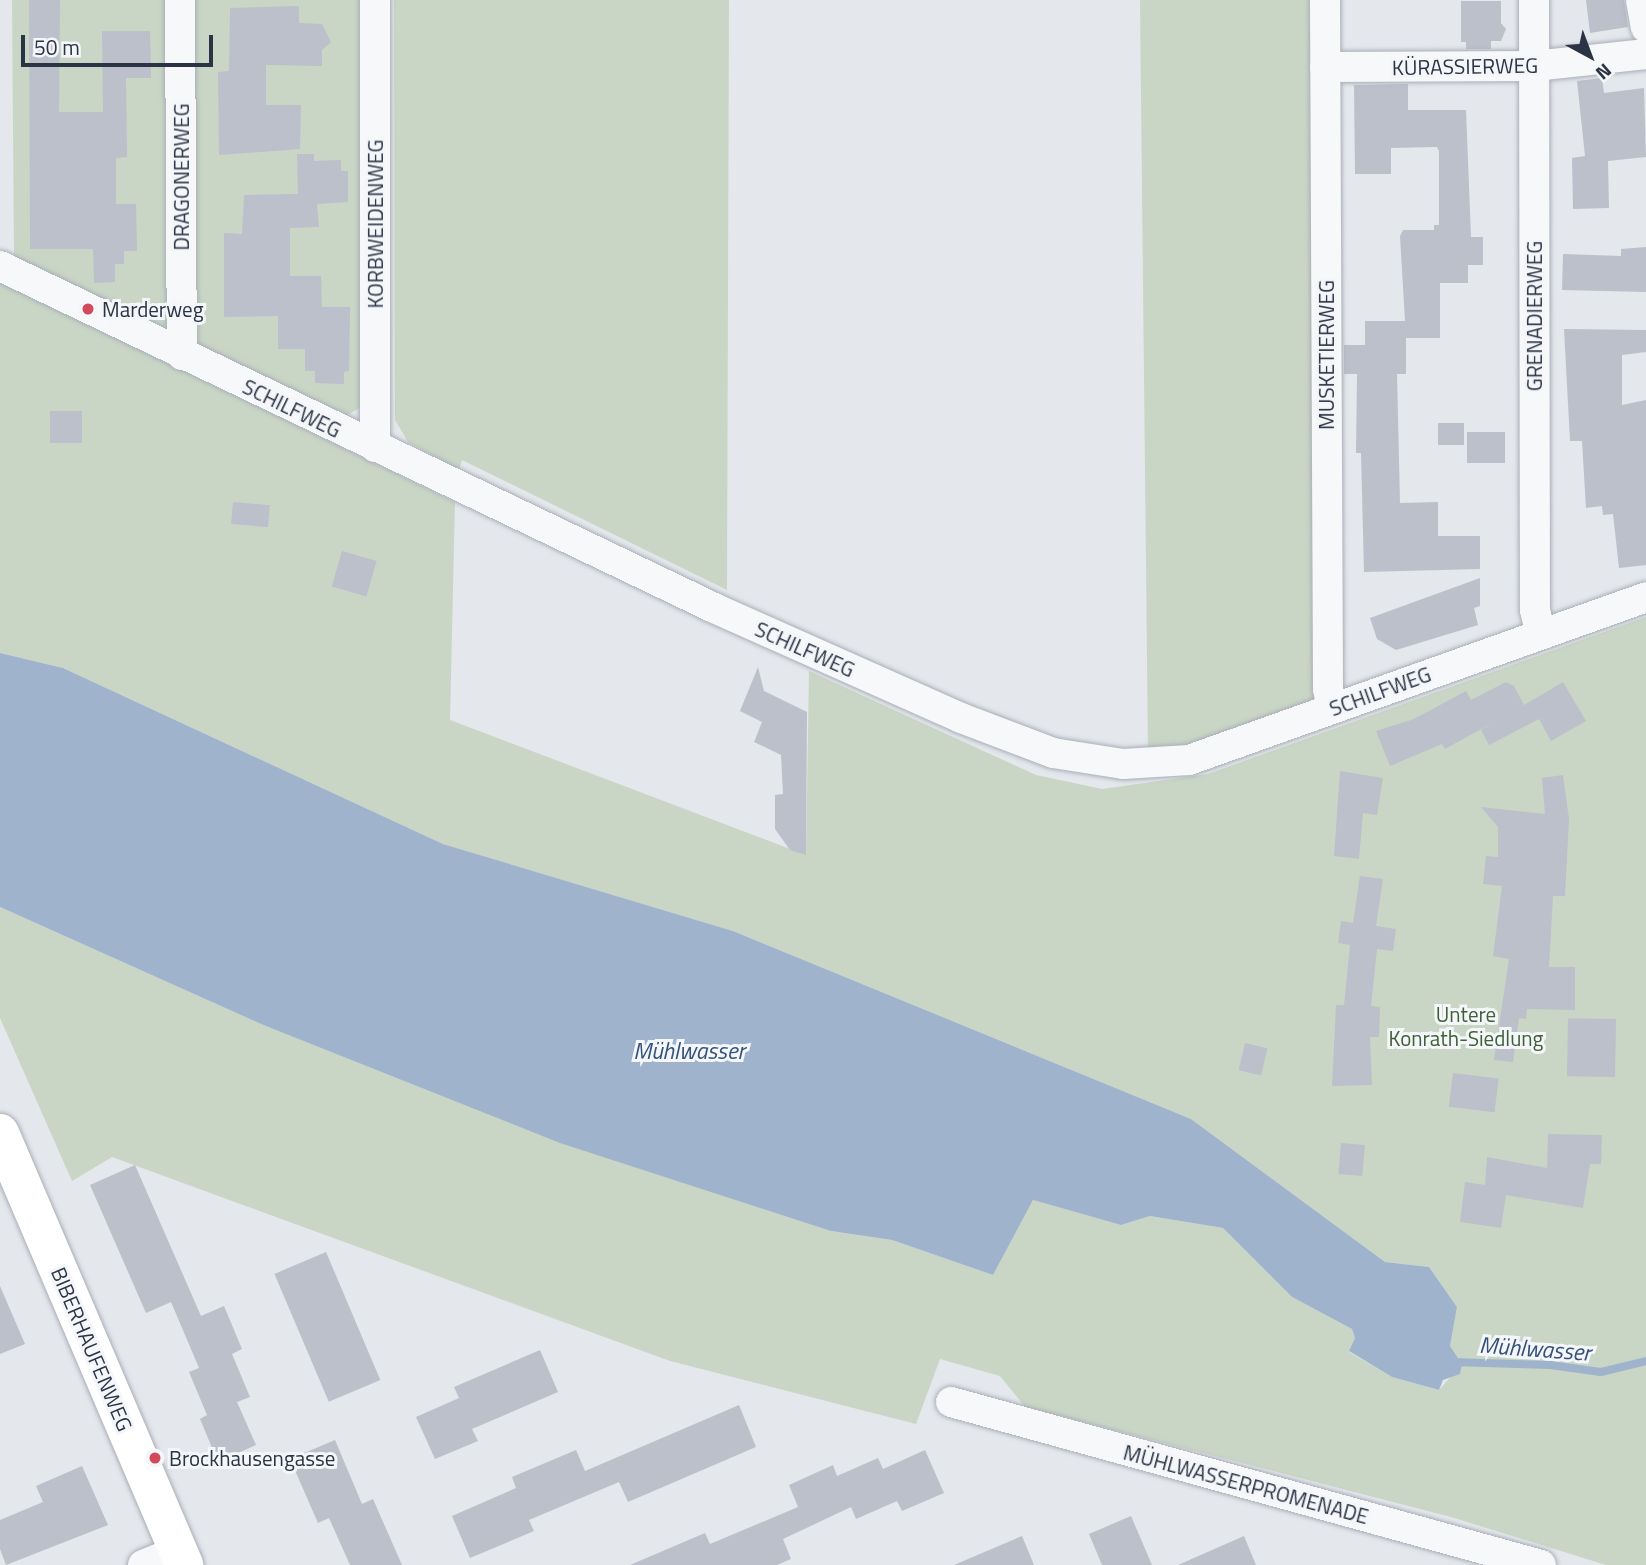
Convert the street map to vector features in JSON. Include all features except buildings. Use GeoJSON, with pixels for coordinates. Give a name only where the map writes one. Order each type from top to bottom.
{"type":"FeatureCollection","features":[{"type":"Feature","properties":{"kind":"main road","name":"BIBERHAUFENWEG"},"geometry":{"type":"LineString","coordinates":[[0,1133],[181,1558]]}},
{"type":"Feature","properties":{"kind":"street","name":"DRAGONERWEG"},"geometry":{"type":"LineString","coordinates":[[180,0],[182,355]]}},
{"type":"Feature","properties":{"kind":"street","name":"KORBWEIDENWEG"},"geometry":{"type":"LineString","coordinates":[[375,0],[375,447]]}},
{"type":"Feature","properties":{"kind":"street","name":"MUSKETIERWEG"},"geometry":{"type":"LineString","coordinates":[[1325,0],[1328,689],[1332,709]]}},
{"type":"Feature","properties":{"kind":"street","name":"GRENADIERWEG"},"geometry":{"type":"LineString","coordinates":[[1534,0],[1535,610],[1540,632]]}},
{"type":"Feature","properties":{"kind":"street"},"geometry":{"type":"LineString","coordinates":[[1641,0],[1646,28]]}},
{"type":"Feature","properties":{"kind":"street","name":"KÜRASSIERWEG"},"geometry":{"type":"LineString","coordinates":[[1325,67],[1534,66],[1646,54]]}},
{"type":"Feature","properties":{"kind":"street","name":"SCHILFWEG"},"geometry":{"type":"LineString","coordinates":[[0,266],[714,608],[961,718],[1054,753],[1123,764],[1169,763],[1215,752],[1540,632],[1646,597]]}},
{"type":"Feature","properties":{"kind":"street","name":"MÜHLWASSERPROMENADE"},"geometry":{"type":"LineString","coordinates":[[951,1402],[1541,1565]]}},
{"type":"Feature","properties":{"kind":"street"},"geometry":{"type":"LineString","coordinates":[[143,1565],[181,1558]]}},
{"type":"Feature","properties":{"kind":"green space"},"geometry":{"type":"Polygon","coordinates":[[[12,0],[170,0],[167,324],[163,327],[14,260],[12,0]]]}},
{"type":"Feature","properties":{"kind":"green space"},"geometry":{"type":"Polygon","coordinates":[[[191,0],[365,0],[366,404],[346,416],[193,343],[191,0]]]}},
{"type":"Feature","properties":{"kind":"green space"},"geometry":{"type":"Polygon","coordinates":[[[394,0],[729,0],[727,590],[462,460],[459,470],[408,442],[395,420],[394,0]]]}},
{"type":"Feature","properties":{"kind":"green space"},"geometry":{"type":"Polygon","coordinates":[[[1140,0],[1315,0],[1316,698],[1304,709],[1238,735],[1148,753],[1140,0]]]}},
{"type":"Feature","properties":{"kind":"green space","name":"Untere Konrath-Siedlung"},"geometry":{"type":"Polygon","coordinates":[[[0,282],[455,502],[450,720],[806,855],[809,671],[1036,775],[1102,789],[1208,774],[1646,617],[1646,1565],[1606,1565],[1451,1517],[1025,1407],[1000,1376],[940,1359],[916,1424],[670,1361],[112,1157],[72,1181],[0,1018],[0,907],[261,1024],[831,1231],[892,1240],[993,1275],[1033,1200],[1121,1225],[1150,1216],[1223,1228],[1292,1297],[1352,1329],[1355,1338],[1349,1352],[1392,1377],[1439,1390],[1462,1364],[1450,1346],[1457,1307],[1429,1267],[1385,1262],[1191,1119],[733,931],[443,844],[63,668],[0,653],[0,282]]]}},
{"type":"Feature","properties":{"kind":"water","name":"Mühlwasser"},"geometry":{"type":"Polygon","coordinates":[[[0,653],[63,668],[443,844],[733,931],[1191,1119],[1385,1262],[1429,1267],[1457,1307],[1450,1346],[1462,1364],[1460,1374],[1443,1380],[1439,1390],[1392,1377],[1349,1351],[1355,1338],[1352,1329],[1292,1297],[1223,1228],[1150,1216],[1121,1225],[1033,1200],[993,1275],[892,1240],[831,1231],[560,1143],[261,1024],[0,907],[0,653]]]}},
{"type":"Feature","properties":{"kind":"waterway","name":"Mühlwasser"},"geometry":{"type":"LineString","coordinates":[[1452,1362],[1550,1365],[1601,1372],[1646,1361]]}},
{"type":"Feature","properties":{"kind":"place","name":"Marderweg"},"geometry":{"type":"Point","coordinates":[88,309]}},
{"type":"Feature","properties":{"kind":"place","name":"Brockhausengasse"},"geometry":{"type":"Point","coordinates":[155,1458]}}]}
